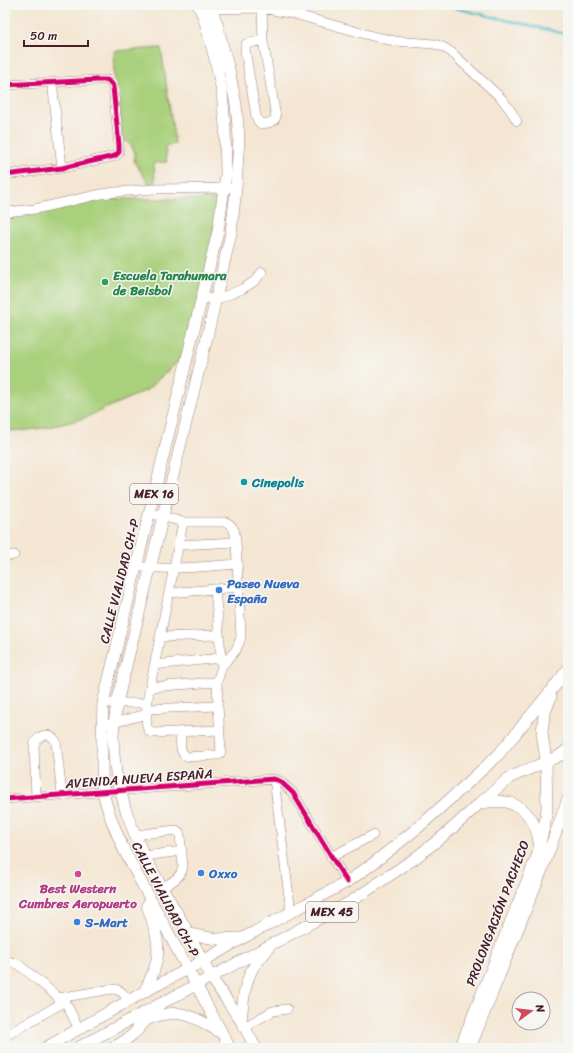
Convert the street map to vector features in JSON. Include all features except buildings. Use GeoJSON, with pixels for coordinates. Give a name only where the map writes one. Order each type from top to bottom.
{"type":"FeatureCollection","features":[{"type":"Feature","properties":{"kind":"main road","name":"CALLE VIALIDAD CH-P"},"geometry":{"type":"LineString","coordinates":[[198,5],[204,18],[222,91],[225,126],[226,174],[218,231],[103,703],[102,774],[103,791],[115,829],[125,852],[230,1048]]}},
{"type":"Feature","properties":{"kind":"main road","name":"CALLE VIALIDAD CH-P"},"geometry":{"type":"LineString","coordinates":[[211,7],[230,74],[236,105],[239,136],[236,189],[231,233],[163,517],[116,703],[114,722],[114,755],[120,790],[134,835],[144,856],[212,977],[243,1024],[256,1048]]}},
{"type":"Feature","properties":{"kind":"main road","name":"MEX 45"},"geometry":{"type":"LineString","coordinates":[[45,1048],[144,992],[187,970],[346,882],[371,864],[420,826],[498,756],[568,669]]}},
{"type":"Feature","properties":{"kind":"main road","name":"PROLONGACIÓN PACHECO"},"geometry":{"type":"LineString","coordinates":[[460,1048],[537,856],[547,809],[546,761],[542,733],[544,715],[554,687]]}},
{"type":"Feature","properties":{"kind":"main road","name":"MEX 45"},"geometry":{"type":"LineString","coordinates":[[77,1048],[350,902],[414,859],[447,833],[509,778],[559,756],[568,749]]}},
{"type":"Feature","properties":{"kind":"main road","name":"PROLONGACIÓN PACHECO"},"geometry":{"type":"LineString","coordinates":[[470,1048],[545,862],[568,800]]}},
{"type":"Feature","properties":{"kind":"main road"},"geometry":{"type":"LineString","coordinates":[[479,804],[490,801],[502,801],[514,804],[524,811],[532,820],[538,831],[540,843]]}},
{"type":"Feature","properties":{"kind":"main road"},"geometry":{"type":"LineString","coordinates":[[137,876],[158,940],[157,963],[144,992]]}},
{"type":"Feature","properties":{"kind":"main road"},"geometry":{"type":"LineString","coordinates":[[189,934],[216,939],[243,938]]}},
{"type":"Feature","properties":{"kind":"main road"},"geometry":{"type":"LineString","coordinates":[[243,1024],[245,991],[249,976],[254,966],[273,944]]}},
{"type":"Feature","properties":{"kind":"main road"},"geometry":{"type":"LineString","coordinates":[[93,1048],[146,1019],[161,1015],[185,1014],[221,1032]]}},
{"type":"Feature","properties":{"kind":"main road"},"geometry":{"type":"LineString","coordinates":[[113,1048],[136,1032],[146,1019]]}},
{"type":"Feature","properties":{"kind":"street"},"geometry":{"type":"LineString","coordinates":[[211,7],[262,8],[294,14],[376,37],[395,41],[434,44],[443,47],[451,52],[501,98],[517,121]]}},
{"type":"Feature","properties":{"kind":"street"},"geometry":{"type":"LineString","coordinates":[[262,8],[263,40],[276,117],[273,122],[261,124],[256,116],[244,50],[246,44],[263,40]]}},
{"type":"Feature","properties":{"kind":"street"},"geometry":{"type":"LineString","coordinates":[[5,85],[107,80],[113,87],[120,145],[118,155],[115,156],[62,168],[5,175]]}},
{"type":"Feature","properties":{"kind":"street"},"geometry":{"type":"LineString","coordinates":[[52,82],[62,168]]}},
{"type":"Feature","properties":{"kind":"street"},"geometry":{"type":"LineString","coordinates":[[5,212],[35,209],[116,192],[154,189],[236,189]]}},
{"type":"Feature","properties":{"kind":"street"},"geometry":{"type":"LineString","coordinates":[[202,298],[216,300],[242,289],[255,281],[262,272]]}},
{"type":"Feature","properties":{"kind":"street"},"geometry":{"type":"LineString","coordinates":[[150,513],[183,522],[226,522],[234,528],[238,564],[241,637],[240,643],[236,650],[221,662],[154,665]]}},
{"type":"Feature","properties":{"kind":"street"},"geometry":{"type":"LineString","coordinates":[[183,522],[150,687],[147,709],[147,728],[152,733],[220,730]]}},
{"type":"Feature","properties":{"kind":"street"},"geometry":{"type":"LineString","coordinates":[[178,545],[236,542]]}},
{"type":"Feature","properties":{"kind":"street"},"geometry":{"type":"LineString","coordinates":[[137,566],[149,568],[174,568],[238,564]]}},
{"type":"Feature","properties":{"kind":"street"},"geometry":{"type":"LineString","coordinates":[[168,593],[239,587]]}},
{"type":"Feature","properties":{"kind":"street"},"geometry":{"type":"LineString","coordinates":[[180,732],[181,751],[184,756],[217,756],[221,752],[217,682],[221,662],[215,589]]}},
{"type":"Feature","properties":{"kind":"street"},"geometry":{"type":"LineString","coordinates":[[160,637],[219,635]]}},
{"type":"Feature","properties":{"kind":"street"},"geometry":{"type":"LineString","coordinates":[[150,687],[217,682]]}},
{"type":"Feature","properties":{"kind":"street"},"geometry":{"type":"LineString","coordinates":[[103,703],[116,703],[147,709],[218,706]]}},
{"type":"Feature","properties":{"kind":"street"},"geometry":{"type":"LineString","coordinates":[[102,726],[147,709]]}},
{"type":"Feature","properties":{"kind":"street"},"geometry":{"type":"LineString","coordinates":[[36,796],[34,745],[36,740],[46,735],[52,737],[56,742],[62,795]]}},
{"type":"Feature","properties":{"kind":"street"},"geometry":{"type":"LineString","coordinates":[[274,778],[280,781],[293,794],[346,882]]}},
{"type":"Feature","properties":{"kind":"street"},"geometry":{"type":"LineString","coordinates":[[274,778],[291,912]]}},
{"type":"Feature","properties":{"kind":"street","name":"AVENIDA NUEVA ESPAÑA"},"geometry":{"type":"LineString","coordinates":[[5,799],[274,778]]}},
{"type":"Feature","properties":{"kind":"street"},"geometry":{"type":"LineString","coordinates":[[134,835],[176,830],[179,832],[183,867],[181,874],[179,877],[162,888]]}},
{"type":"Feature","properties":{"kind":"street"},"geometry":{"type":"LineString","coordinates":[[331,857],[373,835]]}},
{"type":"Feature","properties":{"kind":"street"},"geometry":{"type":"LineString","coordinates":[[144,856],[182,851]]}},
{"type":"Feature","properties":{"kind":"street"},"geometry":{"type":"LineString","coordinates":[[5,960],[18,964],[61,1000],[68,1007],[79,1029]]}},
{"type":"Feature","properties":{"kind":"street"},"geometry":{"type":"LineString","coordinates":[[5,1036],[61,1000],[118,989],[122,991],[129,1001]]}},
{"type":"Feature","properties":{"kind":"street"},"geometry":{"type":"LineString","coordinates":[[243,1024],[273,1011],[287,1009]]}},
{"type":"Feature","properties":{"kind":"green space"},"geometry":{"type":"Polygon","coordinates":[[[161,48],[175,144],[165,146],[167,162],[154,163],[155,183],[149,184],[134,161],[135,154],[131,145],[125,141],[122,136],[119,90],[114,81],[114,51],[161,48]]]}},
{"type":"Feature","properties":{"kind":"green space","name":"Escuela Tarahumara de Beisbol"},"geometry":{"type":"Polygon","coordinates":[[[91,199],[222,199],[188,352],[147,390],[82,419],[50,427],[5,431],[5,211],[91,199]]]}},
{"type":"Feature","properties":{"kind":"waterway"},"geometry":{"type":"LineString","coordinates":[[442,5],[566,34],[568,36]]}},
{"type":"Feature","properties":{"kind":"cycle path"},"geometry":{"type":"LineString","coordinates":[[5,85],[107,80],[113,87],[119,145],[119,152],[115,156],[62,168],[5,175]]}},
{"type":"Feature","properties":{"kind":"cycle path"},"geometry":{"type":"LineString","coordinates":[[5,799],[274,779],[280,781],[293,793],[347,882]]}},
{"type":"Feature","properties":{"kind":"place","name":"Escuela Tarahumara de Beisbol"},"geometry":{"type":"Point","coordinates":[105,282]}},
{"type":"Feature","properties":{"kind":"place","name":"Cinepolis"},"geometry":{"type":"Point","coordinates":[244,482]}},
{"type":"Feature","properties":{"kind":"place","name":"Paseo Nueva España"},"geometry":{"type":"Point","coordinates":[219,590]}},
{"type":"Feature","properties":{"kind":"place","name":"Oxxo"},"geometry":{"type":"Point","coordinates":[201,873]}},
{"type":"Feature","properties":{"kind":"place","name":"Best Western Cumbres Aeropuerto"},"geometry":{"type":"Point","coordinates":[78,874]}},
{"type":"Feature","properties":{"kind":"place","name":"S-Mart"},"geometry":{"type":"Point","coordinates":[77,922]}}]}
